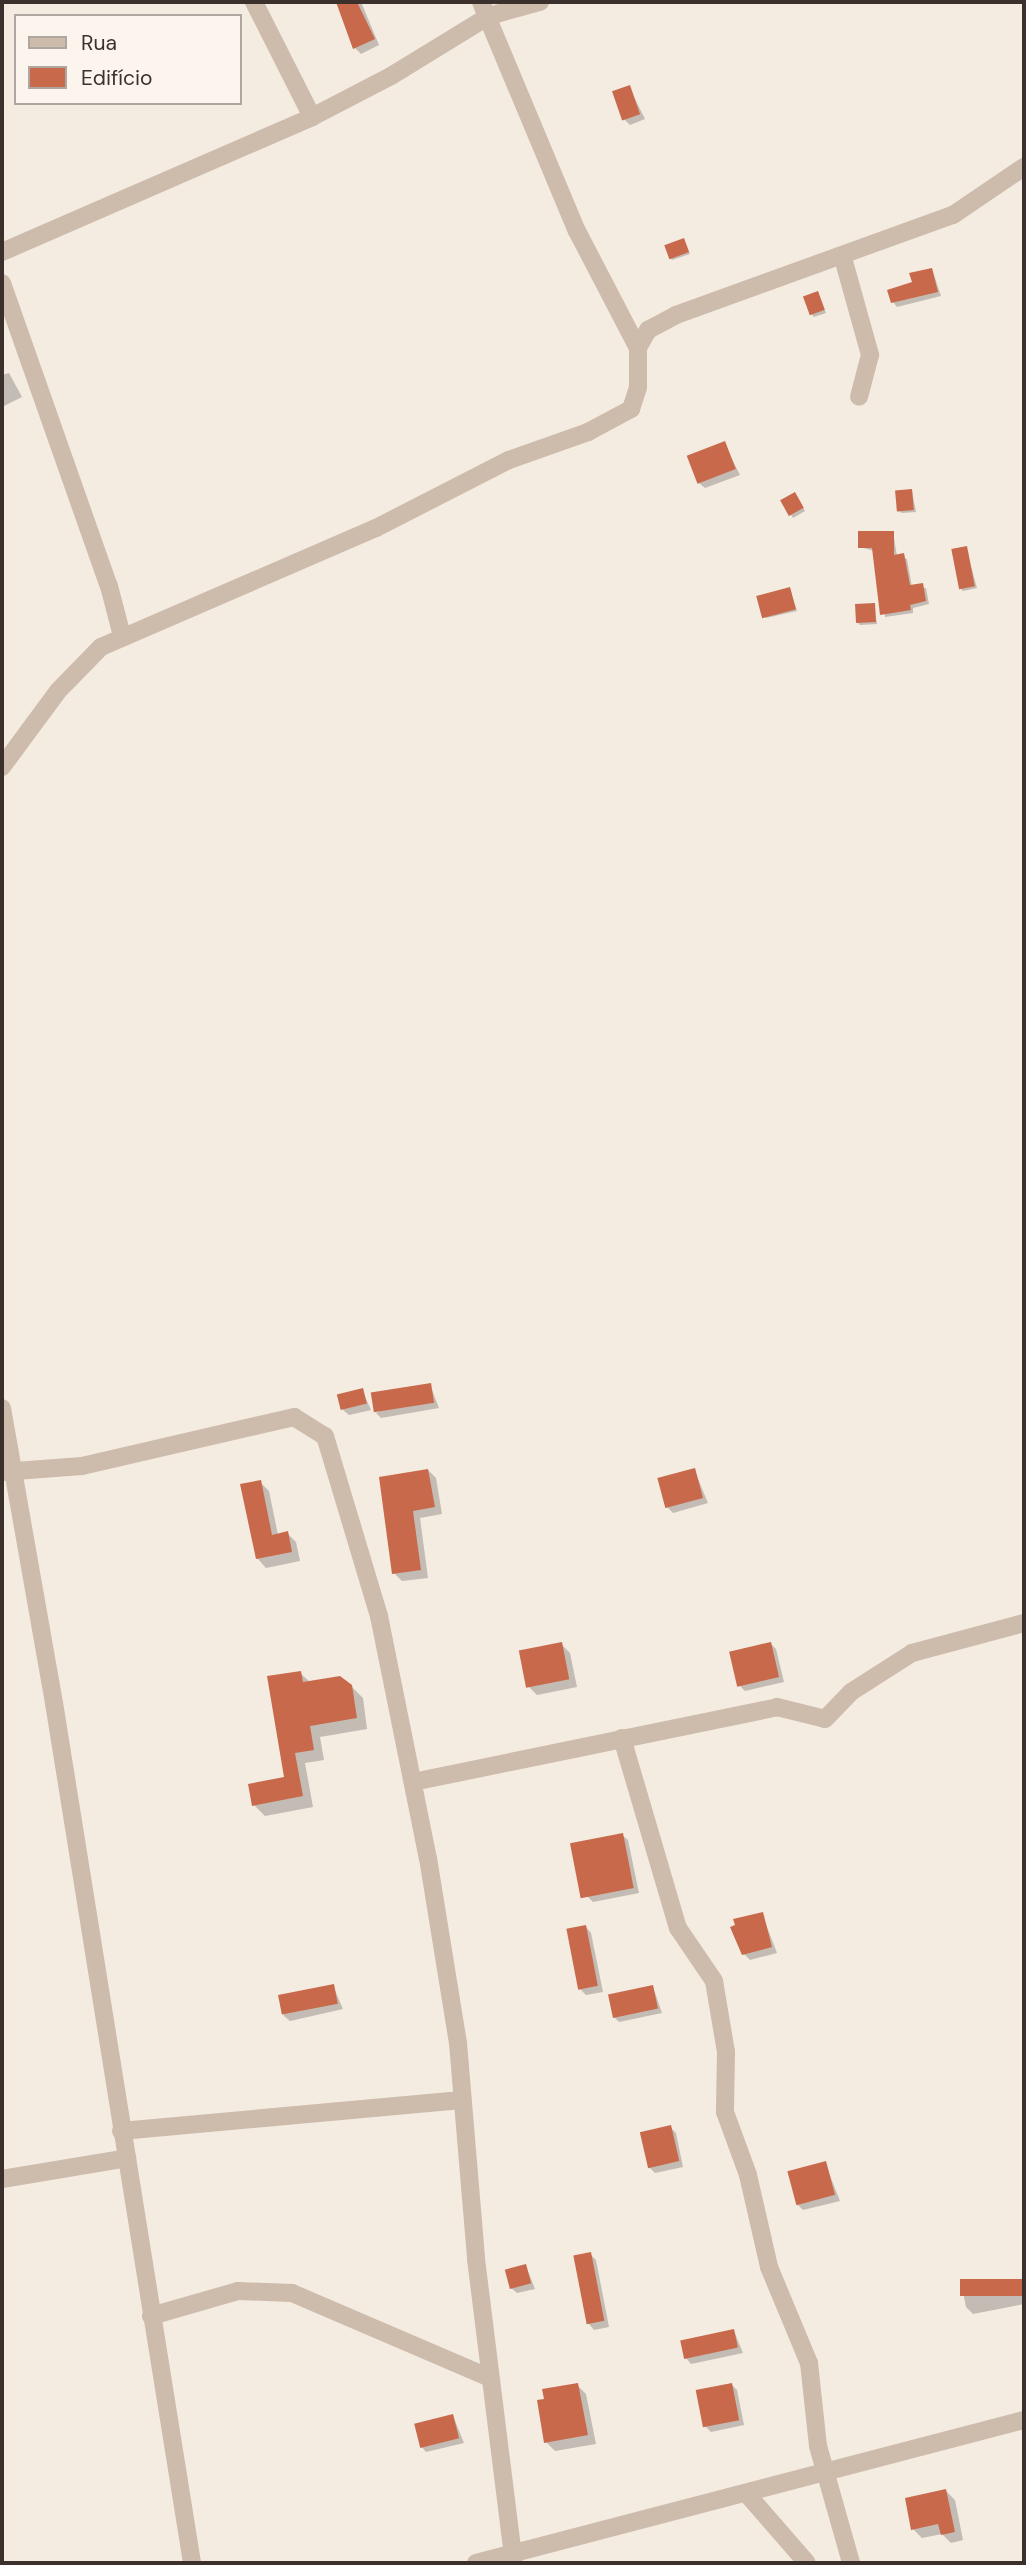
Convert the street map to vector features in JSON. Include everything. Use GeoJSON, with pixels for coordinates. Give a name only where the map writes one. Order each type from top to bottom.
{"type":"FeatureCollection","features":[{"type":"Feature","properties":{"kind":"street"},"geometry":{"type":"LineString","coordinates":[[254,2],[312,117]]}},
{"type":"Feature","properties":{"kind":"street"},"geometry":{"type":"LineString","coordinates":[[2,253],[312,117],[391,76],[485,9],[540,2]]}},
{"type":"Feature","properties":{"kind":"street"},"geometry":{"type":"LineString","coordinates":[[2,767],[85,658],[122,636],[376,528],[509,460],[588,432],[631,410],[638,387],[638,348],[577,231],[485,9]]}},
{"type":"Feature","properties":{"kind":"street"},"geometry":{"type":"LineString","coordinates":[[638,348],[649,330],[676,315],[843,258],[953,215],[1024,167]]}},
{"type":"Feature","properties":{"kind":"street"},"geometry":{"type":"LineString","coordinates":[[843,258],[870,355],[859,397]]}},
{"type":"Feature","properties":{"kind":"street"},"geometry":{"type":"LineString","coordinates":[[2,284],[109,586],[122,636]]}},
{"type":"Feature","properties":{"kind":"street"},"geometry":{"type":"LineString","coordinates":[[2,1408],[8,1471],[54,1703],[192,2563]]}},
{"type":"Feature","properties":{"kind":"street"},"geometry":{"type":"LineString","coordinates":[[8,1471],[82,1466],[295,1417],[315,1426],[325,1436],[379,1616],[413,1782],[458,2043],[490,2378],[513,2557]]}},
{"type":"Feature","properties":{"kind":"street"},"geometry":{"type":"LineString","coordinates":[[413,1782],[777,1707],[825,1719],[851,1692],[912,1653],[1024,1623]]}},
{"type":"Feature","properties":{"kind":"street"},"geometry":{"type":"LineString","coordinates":[[622,1738],[678,1928],[714,1981],[726,2052],[725,2112],[748,2175],[769,2267],[809,2364],[818,2446],[829,2474],[851,2563]]}},
{"type":"Feature","properties":{"kind":"street"},"geometry":{"type":"LineString","coordinates":[[121,2131],[462,2100]]}},
{"type":"Feature","properties":{"kind":"street"},"geometry":{"type":"LineString","coordinates":[[2,2179],[127,2158]]}},
{"type":"Feature","properties":{"kind":"street"},"geometry":{"type":"LineString","coordinates":[[151,2316],[238,2291],[292,2293],[490,2378]]}},
{"type":"Feature","properties":{"kind":"street"},"geometry":{"type":"LineString","coordinates":[[476,2563],[513,2557],[1024,2420]]}},
{"type":"Feature","properties":{"kind":"street"},"geometry":{"type":"LineString","coordinates":[[747,2494],[807,2563]]}},
{"type":"Feature","properties":{"kind":"building"},"geometry":{"type":"Polygon","coordinates":[[[336,2],[357,2],[375,39],[353,49],[336,2]]]}},
{"type":"Feature","properties":{"kind":"building"},"geometry":{"type":"Polygon","coordinates":[[[630,85],[640,114],[622,120],[612,91],[630,85]]]}},
{"type":"Feature","properties":{"kind":"building"},"geometry":{"type":"Polygon","coordinates":[[[684,238],[689,252],[669,259],[664,245],[684,238]]]}},
{"type":"Feature","properties":{"kind":"building"},"geometry":{"type":"Polygon","coordinates":[[[932,268],[938,292],[891,303],[887,290],[912,282],[909,273],[932,268]]]}},
{"type":"Feature","properties":{"kind":"building"},"geometry":{"type":"Polygon","coordinates":[[[818,291],[825,310],[810,315],[803,296],[818,291]]]}},
{"type":"Feature","properties":{"kind":"building"},"geometry":{"type":"Polygon","coordinates":[[[725,441],[736,469],[697,484],[687,456],[725,441]]]}},
{"type":"Feature","properties":{"kind":"building"},"geometry":{"type":"Polygon","coordinates":[[[912,489],[914,510],[897,511],[895,490],[912,489]]]}},
{"type":"Feature","properties":{"kind":"building"},"geometry":{"type":"Polygon","coordinates":[[[795,492],[804,508],[789,516],[780,500],[795,492]]]}},
{"type":"Feature","properties":{"kind":"building"},"geometry":{"type":"Polygon","coordinates":[[[858,531],[894,531],[894,555],[904,553],[910,585],[923,583],[926,601],[910,605],[911,610],[880,615],[872,548],[858,548],[858,531]]]}},
{"type":"Feature","properties":{"kind":"building"},"geometry":{"type":"Polygon","coordinates":[[[967,546],[975,586],[959,589],[951,549],[967,546]]]}},
{"type":"Feature","properties":{"kind":"building"},"geometry":{"type":"Polygon","coordinates":[[[790,587],[796,609],[762,618],[756,596],[790,587]]]}},
{"type":"Feature","properties":{"kind":"building"},"geometry":{"type":"Polygon","coordinates":[[[875,603],[876,622],[856,623],[855,604],[875,603]]]}},
{"type":"Feature","properties":{"kind":"building"},"geometry":{"type":"Polygon","coordinates":[[[431,1383],[434,1403],[374,1412],[371,1393],[431,1383]]]}},
{"type":"Feature","properties":{"kind":"building"},"geometry":{"type":"Polygon","coordinates":[[[363,1388],[367,1404],[341,1410],[337,1395],[363,1388]]]}},
{"type":"Feature","properties":{"kind":"building"},"geometry":{"type":"Polygon","coordinates":[[[695,1468],[703,1498],[665,1508],[657,1478],[695,1468]]]}},
{"type":"Feature","properties":{"kind":"building"},"geometry":{"type":"Polygon","coordinates":[[[428,1469],[435,1507],[413,1511],[421,1570],[392,1574],[379,1477],[428,1469]]]}},
{"type":"Feature","properties":{"kind":"building"},"geometry":{"type":"Polygon","coordinates":[[[261,1480],[272,1535],[288,1531],[292,1552],[256,1559],[240,1484],[261,1480]]]}},
{"type":"Feature","properties":{"kind":"building"},"geometry":{"type":"Polygon","coordinates":[[[562,1642],[569,1679],[526,1688],[519,1650],[562,1642]]]}},
{"type":"Feature","properties":{"kind":"building"},"geometry":{"type":"Polygon","coordinates":[[[771,1642],[779,1677],[737,1687],[729,1652],[771,1642]]]}},
{"type":"Feature","properties":{"kind":"building"},"geometry":{"type":"Polygon","coordinates":[[[301,1671],[303,1682],[340,1676],[352,1685],[357,1718],[310,1726],[314,1750],[295,1753],[303,1796],[252,1806],[248,1784],[284,1777],[267,1676],[301,1671]]]}},
{"type":"Feature","properties":{"kind":"building"},"geometry":{"type":"Polygon","coordinates":[[[623,1833],[634,1888],[581,1898],[570,1843],[623,1833]]]}},
{"type":"Feature","properties":{"kind":"building"},"geometry":{"type":"Polygon","coordinates":[[[763,1912],[772,1947],[742,1955],[730,1927],[735,1925],[733,1919],[763,1912]]]}},
{"type":"Feature","properties":{"kind":"building"},"geometry":{"type":"Polygon","coordinates":[[[586,1925],[598,1986],[578,1990],[566,1929],[586,1925]]]}},
{"type":"Feature","properties":{"kind":"building"},"geometry":{"type":"Polygon","coordinates":[[[334,1984],[338,2004],[282,2015],[278,1995],[334,1984]]]}},
{"type":"Feature","properties":{"kind":"building"},"geometry":{"type":"Polygon","coordinates":[[[653,1985],[658,2008],[613,2018],[608,1995],[653,1985]]]}},
{"type":"Feature","properties":{"kind":"building"},"geometry":{"type":"Polygon","coordinates":[[[671,2125],[679,2161],[648,2168],[640,2132],[671,2125]]]}},
{"type":"Feature","properties":{"kind":"building"},"geometry":{"type":"Polygon","coordinates":[[[826,2161],[835,2195],[796,2205],[787,2171],[826,2161]]]}},
{"type":"Feature","properties":{"kind":"building"},"geometry":{"type":"Polygon","coordinates":[[[591,2252],[604,2321],[587,2324],[573,2255],[591,2252]]]}},
{"type":"Feature","properties":{"kind":"building"},"geometry":{"type":"Polygon","coordinates":[[[526,2264],[531,2283],[510,2289],[505,2270],[526,2264]]]}},
{"type":"Feature","properties":{"kind":"building"},"geometry":{"type":"Polygon","coordinates":[[[960,2279],[1024,2279],[1024,2296],[960,2296],[960,2279]]]}},
{"type":"Feature","properties":{"kind":"building"},"geometry":{"type":"Polygon","coordinates":[[[734,2329],[738,2348],[684,2359],[680,2340],[734,2329]]]}},
{"type":"Feature","properties":{"kind":"building"},"geometry":{"type":"Polygon","coordinates":[[[578,2383],[588,2435],[544,2443],[537,2400],[544,2399],[542,2389],[578,2383]]]}},
{"type":"Feature","properties":{"kind":"building"},"geometry":{"type":"Polygon","coordinates":[[[732,2383],[739,2420],[703,2427],[696,2390],[732,2383]]]}},
{"type":"Feature","properties":{"kind":"building"},"geometry":{"type":"Polygon","coordinates":[[[453,2414],[459,2438],[420,2448],[414,2424],[453,2414]]]}},
{"type":"Feature","properties":{"kind":"building"},"geometry":{"type":"Polygon","coordinates":[[[946,2489],[955,2532],[941,2535],[938,2524],[911,2530],[905,2498],[946,2489]]]}}]}
